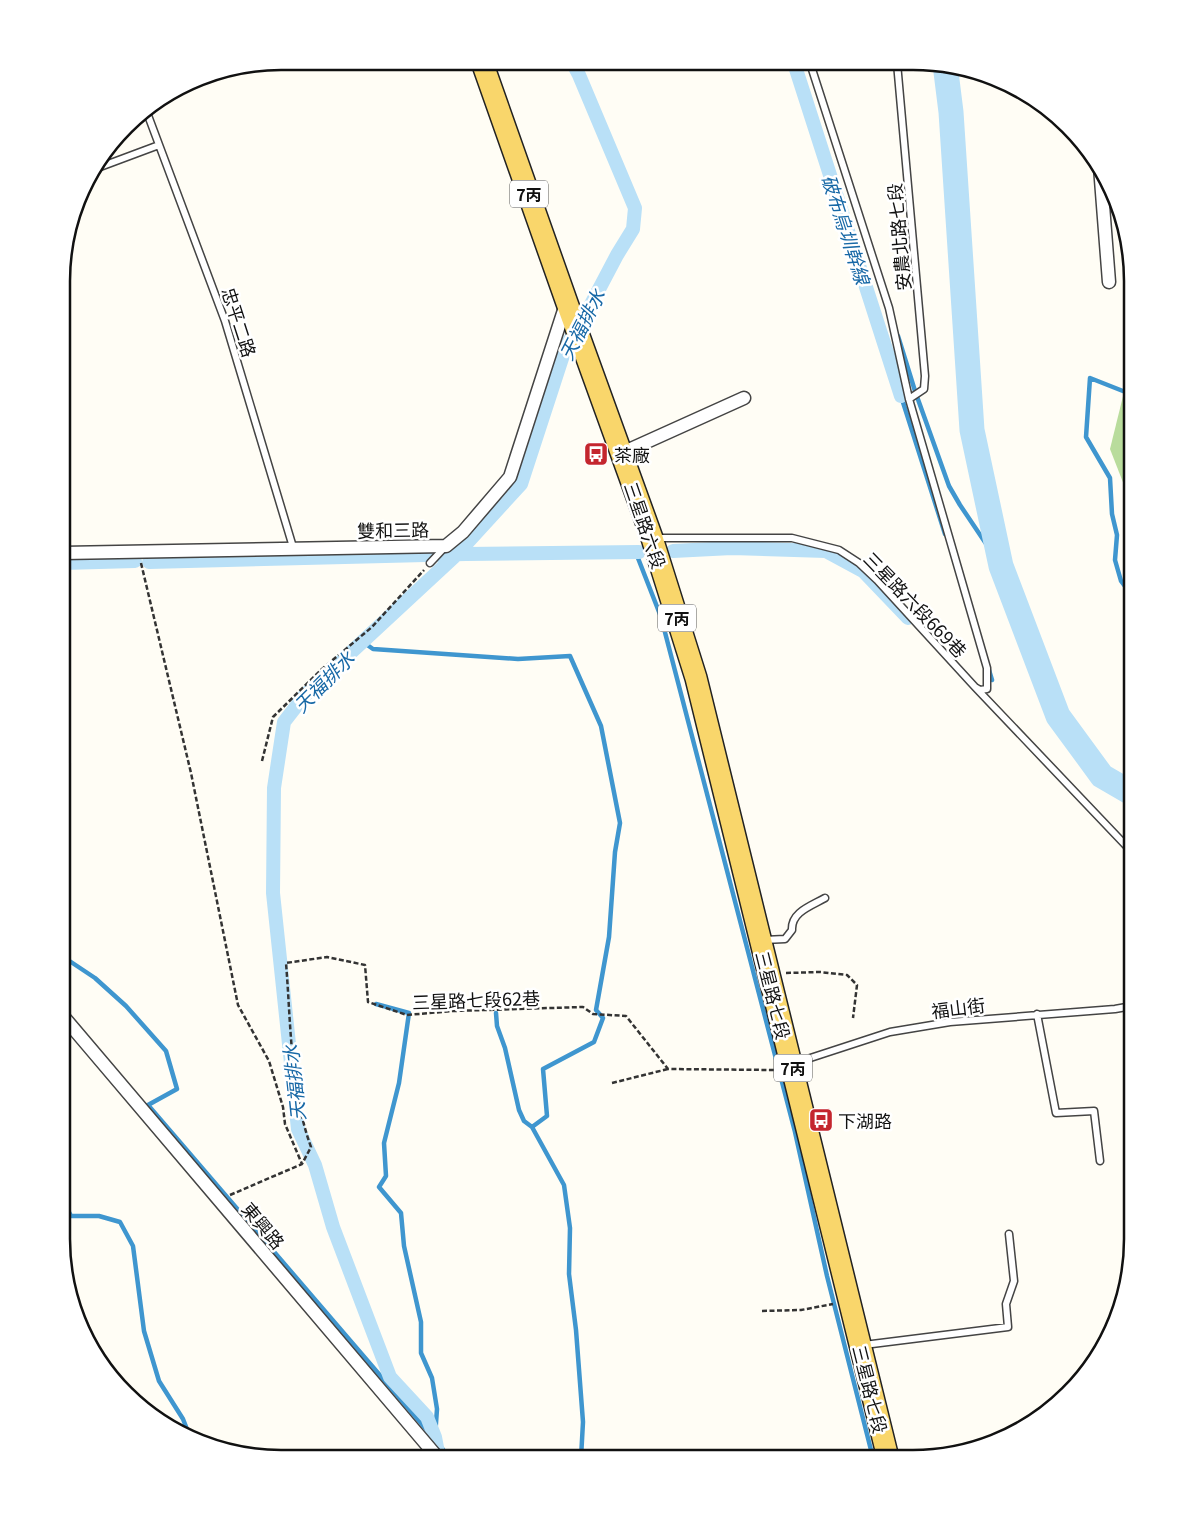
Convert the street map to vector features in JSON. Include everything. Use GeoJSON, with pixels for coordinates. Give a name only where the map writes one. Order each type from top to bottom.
{"type":"FeatureCollection","features":[{"type":"Feature","properties":{"kind":"main road","name":"三星路六段"},"geometry":{"type":"LineString","coordinates":[[485,70],[566,303],[622,453],[655,548],[696,678]]}},
{"type":"Feature","properties":{"kind":"main road","name":"三星路七段"},"geometry":{"type":"LineString","coordinates":[[696,678],[886,1450]]}},
{"type":"Feature","properties":{"kind":"street"},"geometry":{"type":"LineString","coordinates":[[1102,187],[1109,282]]}},
{"type":"Feature","properties":{"kind":"street","name":"雙和三路"},"geometry":{"type":"LineString","coordinates":[[70,553],[293,548],[442,550],[463,532],[510,477],[566,303]]}},
{"type":"Feature","properties":{"kind":"street"},"geometry":{"type":"LineString","coordinates":[[622,453],[744,398]]}},
{"type":"Feature","properties":{"kind":"street","name":"東興路"},"geometry":{"type":"LineString","coordinates":[[70,1024],[431,1450]]}},
{"type":"Feature","properties":{"kind":"lane"},"geometry":{"type":"LineString","coordinates":[[812,70],[889,308],[909,400],[987,668],[987,689],[980,690],[975,687]]}},
{"type":"Feature","properties":{"kind":"lane","name":"安農北路七段"},"geometry":{"type":"LineString","coordinates":[[898,70],[925,376],[924,389],[909,400]]}},
{"type":"Feature","properties":{"kind":"lane","name":"忠平二路"},"geometry":{"type":"LineString","coordinates":[[149,117],[225,321],[293,548]]}},
{"type":"Feature","properties":{"kind":"lane"},"geometry":{"type":"LineString","coordinates":[[105,165],[159,145]]}},
{"type":"Feature","properties":{"kind":"lane","name":"三星路六段669巷"},"geometry":{"type":"LineString","coordinates":[[655,548],[792,538],[839,550],[859,562],[1124,844]]}},
{"type":"Feature","properties":{"kind":"lane"},"geometry":{"type":"LineString","coordinates":[[430,563],[442,550]]}},
{"type":"Feature","properties":{"kind":"lane"},"geometry":{"type":"LineString","coordinates":[[760,940],[785,939],[792,930],[797,914],[825,898]]}},
{"type":"Feature","properties":{"kind":"lane","name":"福山街"},"geometry":{"type":"LineString","coordinates":[[792,1067],[890,1032],[950,1022],[1124,1007]]}},
{"type":"Feature","properties":{"kind":"lane"},"geometry":{"type":"LineString","coordinates":[[1037,1014],[1056,1113],[1094,1111],[1100,1161]]}},
{"type":"Feature","properties":{"kind":"lane"},"geometry":{"type":"LineString","coordinates":[[860,1345],[1008,1327],[1006,1304],[1014,1281],[1009,1234]]}},
{"type":"Feature","properties":{"kind":"path"},"geometry":{"type":"LineString","coordinates":[[262,761],[273,717],[322,669],[372,627],[430,563]]}},
{"type":"Feature","properties":{"kind":"path"},"geometry":{"type":"LineString","coordinates":[[142,569],[191,773],[238,1005],[269,1061],[283,1107],[285,1124],[303,1163],[219,1199]]}},
{"type":"Feature","properties":{"kind":"path","name":"三星路七段62巷"},"geometry":{"type":"LineString","coordinates":[[303,1163],[311,1149],[295,1076],[286,963],[328,957],[365,965],[368,1002],[407,1015],[453,1011],[584,1007],[593,1014],[626,1016],[668,1068]]}},
{"type":"Feature","properties":{"kind":"path"},"geometry":{"type":"LineString","coordinates":[[769,974],[820,972],[847,975],[857,985],[853,1018]]}},
{"type":"Feature","properties":{"kind":"path"},"geometry":{"type":"LineString","coordinates":[[612,1083],[668,1068],[792,1067]]}},
{"type":"Feature","properties":{"kind":"path"},"geometry":{"type":"LineString","coordinates":[[762,1311],[801,1310],[849,1302]]}},
{"type":"Feature","properties":{"kind":"green space"},"geometry":{"type":"Polygon","coordinates":[[[1124,392],[1124,485],[1110,449],[1124,392]]]}},
{"type":"Feature","properties":{"kind":"waterway","name":"天福排水"},"geometry":{"type":"LineString","coordinates":[[437,1450],[435,1437],[427,1417],[390,1377],[333,1227],[315,1165],[298,1129],[273,893],[274,788],[284,722],[305,695],[456,555],[521,484],[566,346],[633,229],[635,208],[576,70]]}},
{"type":"Feature","properties":{"kind":"waterway","name":"破布烏圳幹線"},"geometry":{"type":"LineString","coordinates":[[796,70],[901,396]]}},
{"type":"Feature","properties":{"kind":"waterway"},"geometry":{"type":"LineString","coordinates":[[946,73],[951,112],[972,430],[1001,566],[1058,716],[1102,776],[1124,789]]}},
{"type":"Feature","properties":{"kind":"waterway","name":"破布烏圳幹線"},"geometry":{"type":"LineString","coordinates":[[898,336],[915,391],[949,486],[1001,566]]}},
{"type":"Feature","properties":{"kind":"waterway"},"geometry":{"type":"LineString","coordinates":[[1124,391],[1090,378],[1086,437],[1110,478],[1112,514],[1117,535],[1115,560],[1124,585]]}},
{"type":"Feature","properties":{"kind":"waterway"},"geometry":{"type":"LineString","coordinates":[[901,396],[945,534]]}},
{"type":"Feature","properties":{"kind":"waterway"},"geometry":{"type":"LineString","coordinates":[[673,551],[732,548],[826,551],[863,571],[908,618]]}},
{"type":"Feature","properties":{"kind":"waterway"},"geometry":{"type":"LineString","coordinates":[[149,562],[466,554],[639,552]]}},
{"type":"Feature","properties":{"kind":"waterway"},"geometry":{"type":"LineString","coordinates":[[636,553],[661,617],[795,1132],[827,1276],[871,1450]]}},
{"type":"Feature","properties":{"kind":"waterway"},"geometry":{"type":"LineString","coordinates":[[70,563],[135,561]]}},
{"type":"Feature","properties":{"kind":"waterway"},"geometry":{"type":"LineString","coordinates":[[363,642],[373,649],[518,659],[570,656],[601,726],[620,823],[615,852],[609,937],[596,1010],[603,1018],[594,1042],[543,1069],[547,1116],[532,1127],[564,1185],[570,1228],[569,1274],[576,1330],[583,1422],[581,1450]]}},
{"type":"Feature","properties":{"kind":"waterway"},"geometry":{"type":"LineString","coordinates":[[989,670],[992,680]]}},
{"type":"Feature","properties":{"kind":"waterway"},"geometry":{"type":"LineString","coordinates":[[70,961],[95,978],[126,1006],[166,1051],[177,1089],[148,1105],[443,1450]]}},
{"type":"Feature","properties":{"kind":"waterway"},"geometry":{"type":"LineString","coordinates":[[376,1004],[409,1013],[399,1083],[384,1143],[386,1176],[379,1187],[401,1213],[404,1246],[421,1322],[421,1353],[432,1378],[437,1409],[435,1437]]}},
{"type":"Feature","properties":{"kind":"waterway"},"geometry":{"type":"LineString","coordinates":[[496,1013],[497,1026],[505,1048],[519,1110],[524,1121],[532,1127]]}},
{"type":"Feature","properties":{"kind":"waterway"},"geometry":{"type":"LineString","coordinates":[[70,1214],[71,1216],[99,1216],[120,1222],[133,1246],[144,1331],[159,1381],[186,1427]]}},
{"type":"Feature","properties":{"kind":"place","name":"茶廠"},"geometry":{"type":"Point","coordinates":[596,454]}},
{"type":"Feature","properties":{"kind":"place","name":"下湖路"},"geometry":{"type":"Point","coordinates":[821,1120]}}]}
